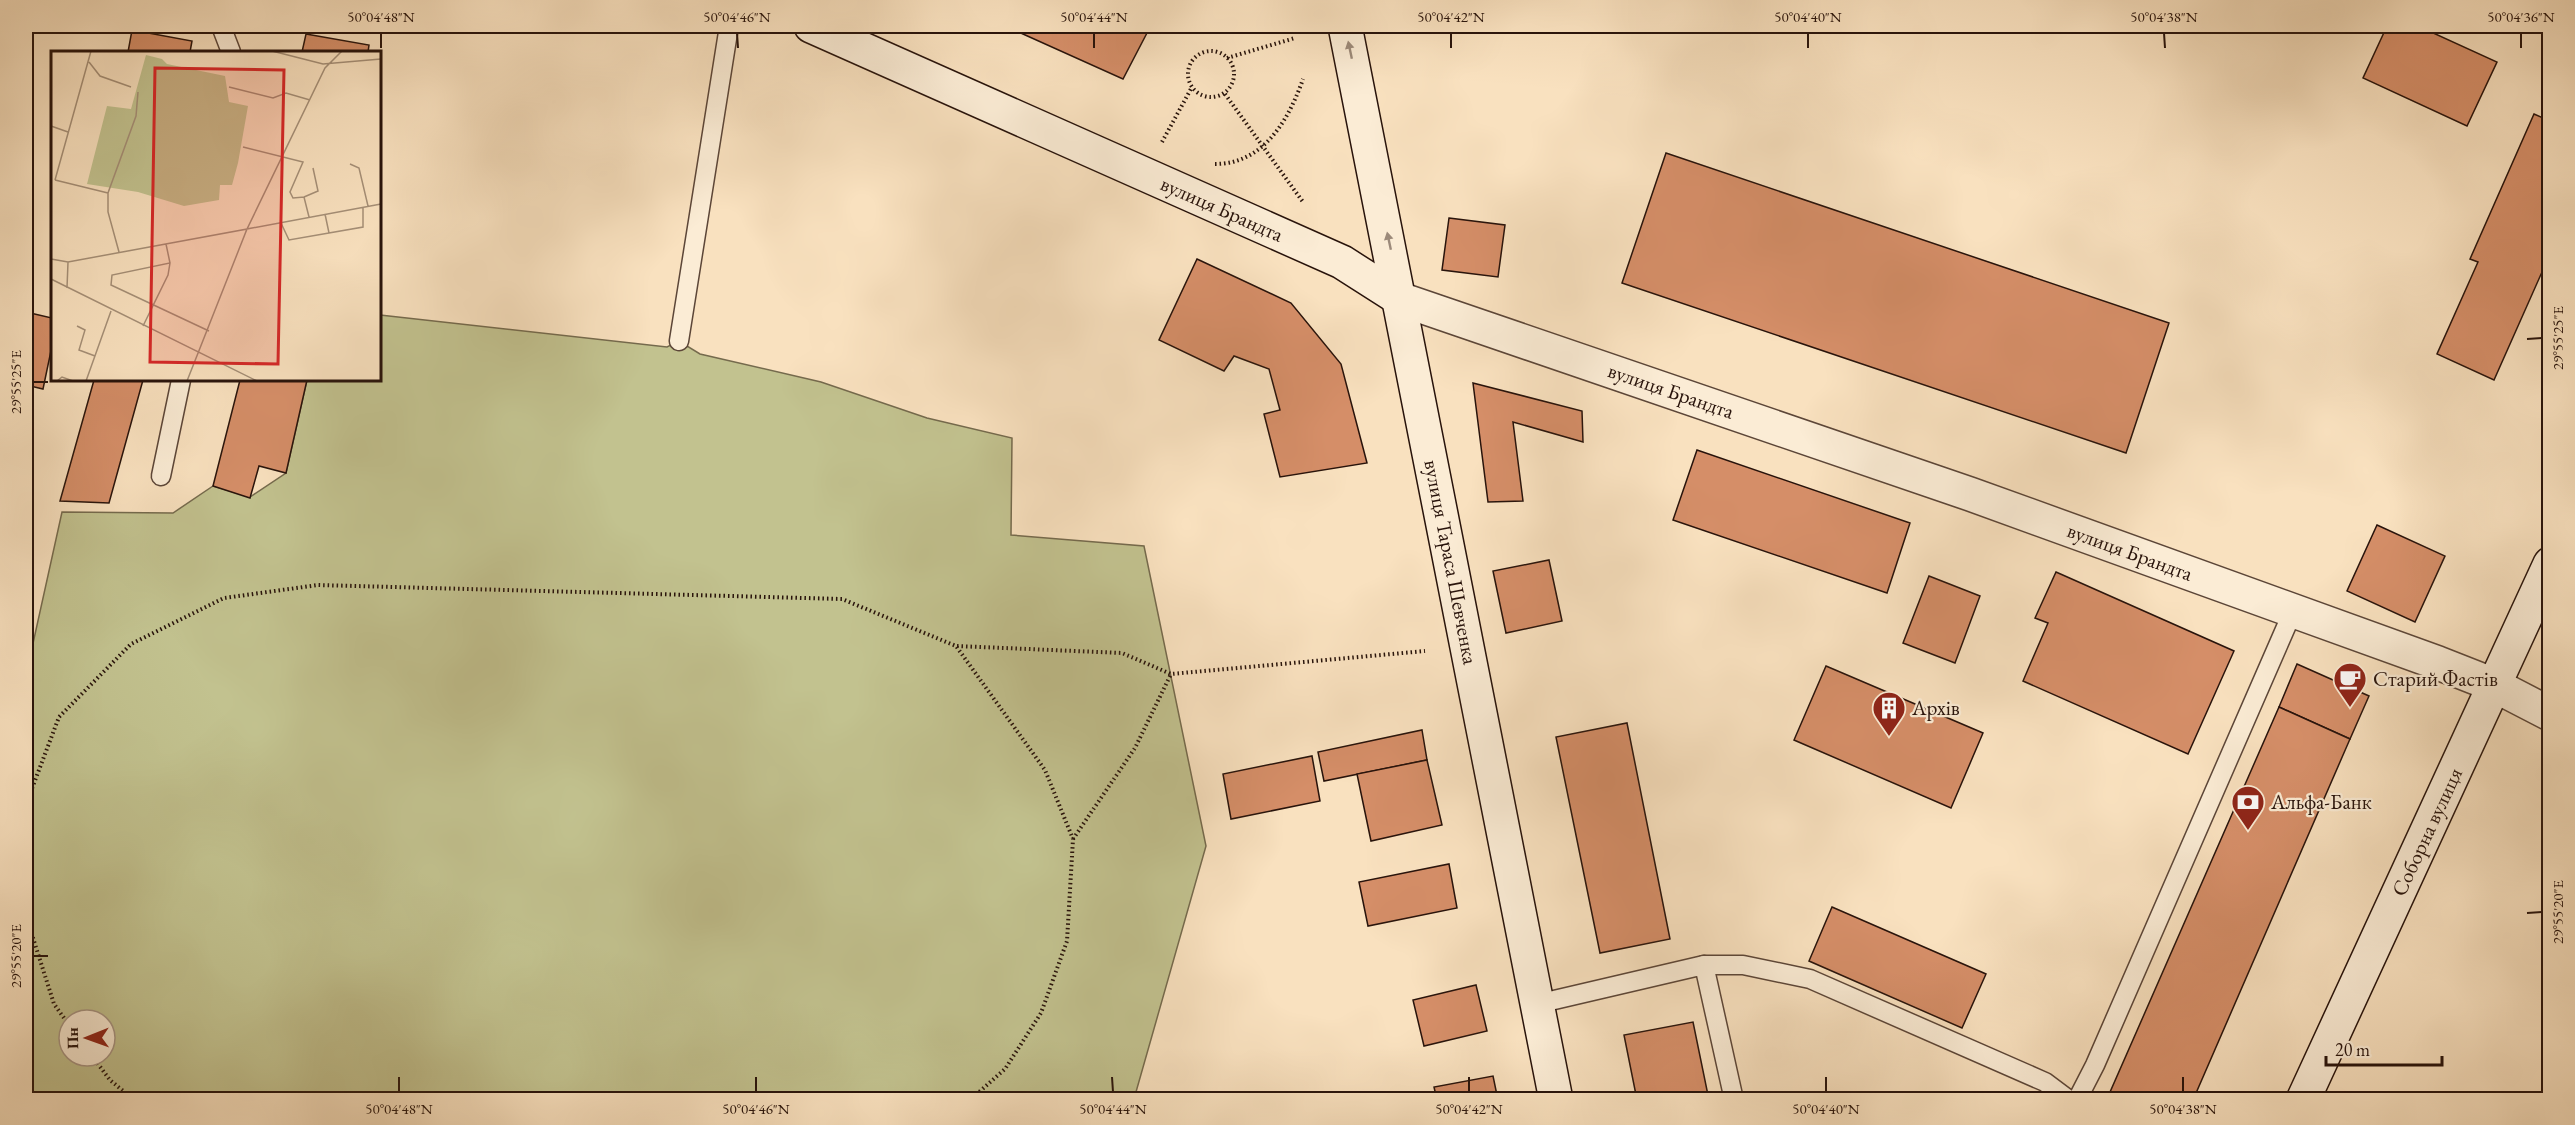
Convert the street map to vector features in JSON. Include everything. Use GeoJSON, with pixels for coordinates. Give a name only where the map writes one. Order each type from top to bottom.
{"type":"FeatureCollection","features":[{"type":"Feature","properties":{"kind":"main road","name":"вулиця Брандта"},"geometry":{"type":"LineString","coordinates":[[811,26],[1342,262],[1401,298],[1970,494],[2494,685],[2550,714]]}},
{"type":"Feature","properties":{"kind":"main road","name":"вулиця Тараса Шевченка"},"geometry":{"type":"LineString","coordinates":[[1345,26],[1401,298],[1556,1100]]}},
{"type":"Feature","properties":{"kind":"main road","name":"Соборна вулиця"},"geometry":{"type":"LineString","coordinates":[[2303,1100],[2550,564]]}},
{"type":"Feature","properties":{"kind":"lane"},"geometry":{"type":"LineString","coordinates":[[221,26],[231,51]]}},
{"type":"Feature","properties":{"kind":"lane"},"geometry":{"type":"LineString","coordinates":[[679,341],[729,26]]}},
{"type":"Feature","properties":{"kind":"lane"},"geometry":{"type":"LineString","coordinates":[[160,476],[181,381]]}},
{"type":"Feature","properties":{"kind":"lane"},"geometry":{"type":"LineString","coordinates":[[2077,1100],[2100,1054],[2293,611]]}},
{"type":"Feature","properties":{"kind":"lane"},"geometry":{"type":"LineString","coordinates":[[1537,1004],[1704,966],[1743,965],[1810,978],[2045,1082],[2069,1100]]}},
{"type":"Feature","properties":{"kind":"lane"},"geometry":{"type":"LineString","coordinates":[[1704,966],[1734,1100]]}},
{"type":"Feature","properties":{"kind":"path"},"geometry":{"type":"LineString","coordinates":[[1227,58],[1294,38]]}},
{"type":"Feature","properties":{"kind":"path"},"geometry":{"type":"LineString","coordinates":[[1214,51],[1227,58],[1233,72],[1233,79],[1226,94],[1204,96],[1192,87],[1188,73],[1193,60],[1199,55],[1214,51]]}},
{"type":"Feature","properties":{"kind":"path"},"geometry":{"type":"LineString","coordinates":[[1210,164],[1242,159],[1264,147],[1294,106],[1303,79]]}},
{"type":"Feature","properties":{"kind":"path"},"geometry":{"type":"LineString","coordinates":[[1158,148],[1192,87]]}},
{"type":"Feature","properties":{"kind":"path"},"geometry":{"type":"LineString","coordinates":[[1226,94],[1303,202]]}},
{"type":"Feature","properties":{"kind":"path"},"geometry":{"type":"LineString","coordinates":[[26,855],[28,799],[59,717],[131,644],[224,598],[318,585],[842,599],[956,646],[1122,653],[1171,674],[1425,651]]}},
{"type":"Feature","properties":{"kind":"path"},"geometry":{"type":"LineString","coordinates":[[956,646],[1045,770],[1074,839],[1067,941],[1041,1013],[1005,1069],[970,1100]]}},
{"type":"Feature","properties":{"kind":"path"},"geometry":{"type":"LineString","coordinates":[[1074,839],[1135,748],[1171,674]]}},
{"type":"Feature","properties":{"kind":"path"},"geometry":{"type":"LineString","coordinates":[[26,916],[57,1008]]}},
{"type":"Feature","properties":{"kind":"path"},"geometry":{"type":"LineString","coordinates":[[101,1068],[110,1080],[134,1100]]}},
{"type":"Feature","properties":{"kind":"green space"},"geometry":{"type":"Polygon","coordinates":[[[381,315],[667,347],[679,341],[700,354],[821,382],[927,418],[1012,438],[1011,535],[1144,546],[1206,846],[1134,1099],[26,1100],[26,675],[62,512],[173,513],[213,486],[250,497],[286,473],[307,381],[381,381],[381,315]]]}},
{"type":"Feature","properties":{"kind":"building"},"geometry":{"type":"Polygon","coordinates":[[[1005,26],[1158,26],[1147,33],[1123,79],[1005,26]]]}},
{"type":"Feature","properties":{"kind":"building"},"geometry":{"type":"Polygon","coordinates":[[[2387,26],[2418,26],[2497,62],[2467,126],[2363,78],[2387,26]]]}},
{"type":"Feature","properties":{"kind":"building"},"geometry":{"type":"Polygon","coordinates":[[[132,30],[192,41],[190,51],[128,51],[132,30]]]}},
{"type":"Feature","properties":{"kind":"building"},"geometry":{"type":"Polygon","coordinates":[[[306,34],[369,45],[368,51],[302,51],[306,34]]]}},
{"type":"Feature","properties":{"kind":"building"},"geometry":{"type":"Polygon","coordinates":[[[2534,114],[2550,121],[2550,254],[2494,380],[2437,354],[2478,262],[2470,259],[2534,114]]]}},
{"type":"Feature","properties":{"kind":"building"},"geometry":{"type":"Polygon","coordinates":[[[1666,153],[2169,323],[2126,453],[1622,283],[1666,153]]]}},
{"type":"Feature","properties":{"kind":"building"},"geometry":{"type":"Polygon","coordinates":[[[1449,218],[1505,225],[1498,277],[1442,270],[1449,218]]]}},
{"type":"Feature","properties":{"kind":"building"},"geometry":{"type":"Polygon","coordinates":[[[1197,259],[1291,303],[1341,364],[1367,463],[1280,477],[1264,414],[1280,410],[1269,369],[1234,356],[1224,371],[1159,340],[1197,259]]]}},
{"type":"Feature","properties":{"kind":"building"},"geometry":{"type":"Polygon","coordinates":[[[26,312],[51,318],[51,351],[43,389],[26,385],[26,312]]]}},
{"type":"Feature","properties":{"kind":"building"},"geometry":{"type":"Polygon","coordinates":[[[94,381],[143,381],[109,503],[60,501],[94,381]]]}},
{"type":"Feature","properties":{"kind":"building"},"geometry":{"type":"Polygon","coordinates":[[[240,381],[307,381],[286,473],[259,466],[250,498],[213,486],[240,381]]]}},
{"type":"Feature","properties":{"kind":"building"},"geometry":{"type":"Polygon","coordinates":[[[1473,383],[1582,411],[1583,442],[1513,422],[1523,501],[1488,502],[1473,383]]]}},
{"type":"Feature","properties":{"kind":"building"},"geometry":{"type":"Polygon","coordinates":[[[1697,450],[1910,523],[1887,593],[1673,520],[1697,450]]]}},
{"type":"Feature","properties":{"kind":"building"},"geometry":{"type":"Polygon","coordinates":[[[2377,525],[2445,556],[2415,622],[2347,591],[2377,525]]]}},
{"type":"Feature","properties":{"kind":"building"},"geometry":{"type":"Polygon","coordinates":[[[1549,560],[1562,621],[1506,633],[1493,571],[1549,560]]]}},
{"type":"Feature","properties":{"kind":"building"},"geometry":{"type":"Polygon","coordinates":[[[2056,572],[2234,651],[2188,754],[2023,681],[2048,623],[2035,618],[2056,572]]]}},
{"type":"Feature","properties":{"kind":"building"},"geometry":{"type":"Polygon","coordinates":[[[1929,576],[1980,596],[1955,663],[1903,643],[1929,576]]]}},
{"type":"Feature","properties":{"kind":"building"},"geometry":{"type":"Polygon","coordinates":[[[2297,664],[2369,696],[2350,739],[2279,707],[2297,664]]]}},
{"type":"Feature","properties":{"kind":"building","name":"Архів"},"geometry":{"type":"Polygon","coordinates":[[[1826,666],[1983,733],[1951,808],[1794,740],[1826,666]]]}},
{"type":"Feature","properties":{"kind":"building"},"geometry":{"type":"Polygon","coordinates":[[[2279,707],[2350,739],[2193,1100],[2109,1100],[2107,1099],[2279,707]]]}},
{"type":"Feature","properties":{"kind":"building"},"geometry":{"type":"Polygon","coordinates":[[[1627,723],[1670,939],[1600,953],[1556,737],[1627,723]]]}},
{"type":"Feature","properties":{"kind":"building"},"geometry":{"type":"Polygon","coordinates":[[[1422,730],[1427,760],[1324,781],[1318,752],[1422,730]]]}},
{"type":"Feature","properties":{"kind":"building"},"geometry":{"type":"Polygon","coordinates":[[[1312,756],[1320,801],[1231,819],[1223,774],[1312,756]]]}},
{"type":"Feature","properties":{"kind":"building"},"geometry":{"type":"Polygon","coordinates":[[[1427,760],[1442,825],[1371,841],[1357,774],[1427,760]]]}},
{"type":"Feature","properties":{"kind":"building"},"geometry":{"type":"Polygon","coordinates":[[[1449,864],[1457,908],[1368,926],[1359,882],[1449,864]]]}},
{"type":"Feature","properties":{"kind":"building"},"geometry":{"type":"Polygon","coordinates":[[[1832,907],[1986,974],[1962,1028],[1809,961],[1832,907]]]}},
{"type":"Feature","properties":{"kind":"building"},"geometry":{"type":"Polygon","coordinates":[[[1476,985],[1487,1031],[1424,1046],[1413,1000],[1476,985]]]}},
{"type":"Feature","properties":{"kind":"building"},"geometry":{"type":"Polygon","coordinates":[[[1693,1022],[1709,1100],[1637,1100],[1624,1035],[1693,1022]]]}},
{"type":"Feature","properties":{"kind":"building"},"geometry":{"type":"Polygon","coordinates":[[[1493,1076],[1498,1100],[1437,1100],[1434,1087],[1493,1076]]]}},
{"type":"Feature","properties":{"kind":"place","name":"Старий Фастів"},"geometry":{"type":"Point","coordinates":[2350,708]}},
{"type":"Feature","properties":{"kind":"place","name":"Архів"},"geometry":{"type":"Point","coordinates":[1889,737]}},
{"type":"Feature","properties":{"kind":"place","name":"Альфа-Банк"},"geometry":{"type":"Point","coordinates":[2248,831]}}]}
